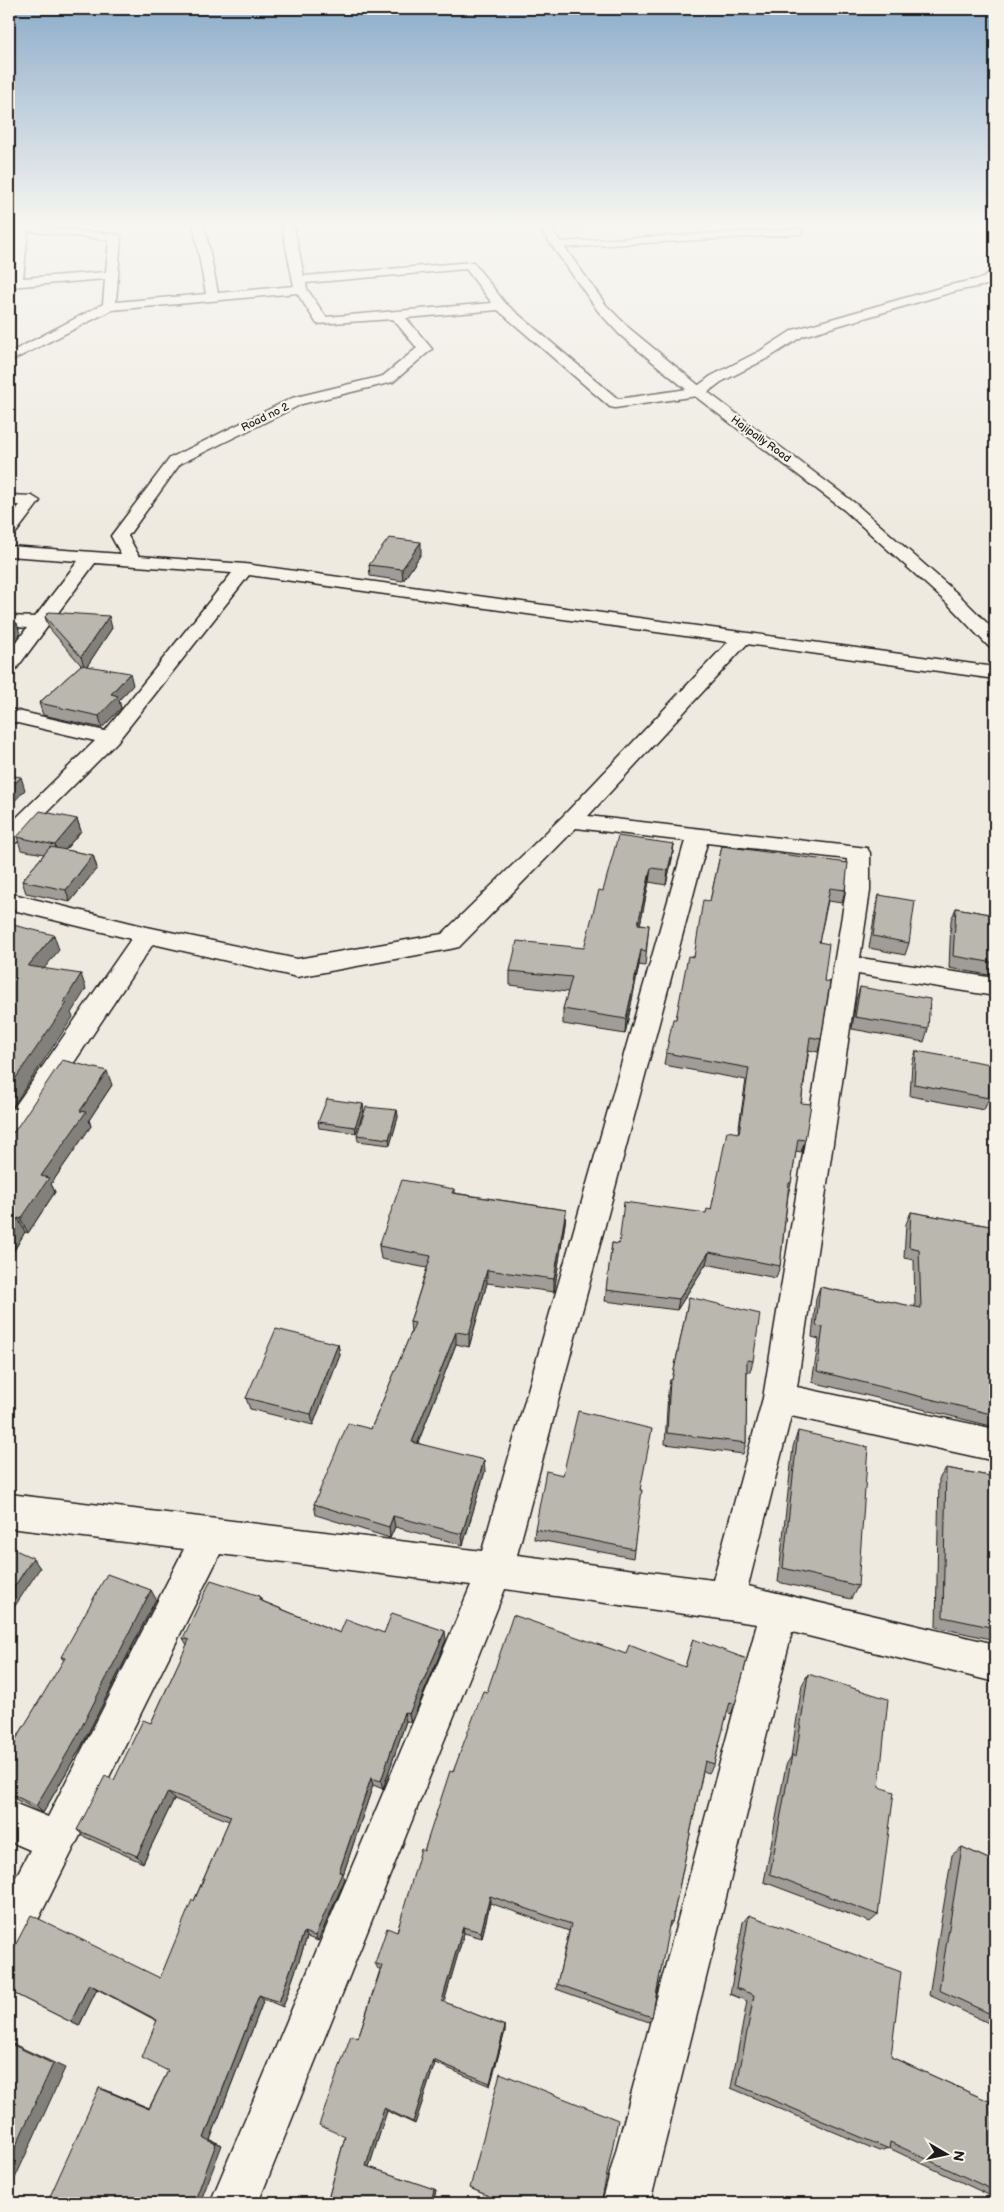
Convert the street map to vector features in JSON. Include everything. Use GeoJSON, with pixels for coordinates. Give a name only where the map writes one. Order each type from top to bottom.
{"type":"FeatureCollection","features":[{"type":"Feature","properties":{"kind":"street"},"geometry":{"type":"LineString","coordinates":[[9,358],[70,326]]}},
{"type":"Feature","properties":{"kind":"street","name":"Road no 2"},"geometry":{"type":"LineString","coordinates":[[134,560],[119,536],[175,460],[297,401],[388,380],[425,349],[406,326]]}},
{"type":"Feature","properties":{"kind":"street"},"geometry":{"type":"LineString","coordinates":[[525,326],[615,404],[698,392],[716,378],[765,354],[798,333],[821,326]]}},
{"type":"Feature","properties":{"kind":"street","name":"Hajipally Road"},"geometry":{"type":"LineString","coordinates":[[620,326],[644,349],[698,392],[850,507],[954,600],[995,642]]}},
{"type":"Feature","properties":{"kind":"street"},"geometry":{"type":"LineString","coordinates":[[9,500],[32,501],[9,530]]}},
{"type":"Feature","properties":{"kind":"street"},"geometry":{"type":"LineString","coordinates":[[9,551],[245,568],[995,673]]}},
{"type":"Feature","properties":{"kind":"street"},"geometry":{"type":"LineString","coordinates":[[9,665],[91,556]]}},
{"type":"Feature","properties":{"kind":"street"},"geometry":{"type":"LineString","coordinates":[[14,825],[110,738],[245,568]]}},
{"type":"Feature","properties":{"kind":"street"},"geometry":{"type":"LineString","coordinates":[[9,621],[40,623]]}},
{"type":"Feature","properties":{"kind":"street"},"geometry":{"type":"LineString","coordinates":[[9,901],[146,935],[297,968],[450,941],[571,821],[742,638]]}},
{"type":"Feature","properties":{"kind":"street"},"geometry":{"type":"LineString","coordinates":[[9,715],[110,738]]}},
{"type":"Feature","properties":{"kind":"street"},"geometry":{"type":"LineString","coordinates":[[571,821],[859,853],[858,891],[779,1398],[726,1600]]}},
{"type":"Feature","properties":{"kind":"street"},"geometry":{"type":"LineString","coordinates":[[234,2203],[495,1570],[698,836]]}},
{"type":"Feature","properties":{"kind":"street"},"geometry":{"type":"LineString","coordinates":[[9,1137],[146,935]]}},
{"type":"Feature","properties":{"kind":"street"},"geometry":{"type":"LineString","coordinates":[[846,964],[995,987]]}},
{"type":"Feature","properties":{"kind":"street"},"geometry":{"type":"LineString","coordinates":[[779,1398],[995,1445]]}},
{"type":"Feature","properties":{"kind":"street"},"geometry":{"type":"LineString","coordinates":[[9,1510],[726,1600],[779,1610],[995,1664]]}},
{"type":"Feature","properties":{"kind":"street"},"geometry":{"type":"LineString","coordinates":[[9,1933],[210,1536]]}},
{"type":"Feature","properties":{"kind":"street"},"geometry":{"type":"LineString","coordinates":[[626,2203],[779,1610]]}},
{"type":"Feature","properties":{"kind":"street"},"geometry":{"type":"LineString","coordinates":[[9,1821],[57,1841]]}},
{"type":"Feature","properties":{"kind":"building"},"geometry":{"type":"Polygon","coordinates":[[[389,538],[421,542],[402,569],[369,565],[389,538]]]}},
{"type":"Feature","properties":{"kind":"building"},"geometry":{"type":"Polygon","coordinates":[[[49,612],[109,616],[81,657],[45,617],[49,612]]]}},
{"type":"Feature","properties":{"kind":"building"},"geometry":{"type":"Polygon","coordinates":[[[9,622],[17,623],[9,634],[9,622]]]}},
{"type":"Feature","properties":{"kind":"building"},"geometry":{"type":"Polygon","coordinates":[[[81,665],[130,673],[111,694],[118,696],[99,716],[39,703],[81,665]]]}},
{"type":"Feature","properties":{"kind":"building"},"geometry":{"type":"Polygon","coordinates":[[[9,775],[21,777],[9,790],[9,775]]]}},
{"type":"Feature","properties":{"kind":"building"},"geometry":{"type":"Polygon","coordinates":[[[40,811],[77,819],[55,845],[17,837],[40,811]]]}},
{"type":"Feature","properties":{"kind":"building"},"geometry":{"type":"Polygon","coordinates":[[[618,836],[674,844],[668,870],[651,868],[638,924],[649,925],[646,951],[641,950],[626,1019],[563,1009],[572,977],[510,971],[517,941],[584,948],[599,890],[603,891],[618,836]]]}},
{"type":"Feature","properties":{"kind":"building"},"geometry":{"type":"Polygon","coordinates":[[[722,846],[848,863],[845,890],[830,888],[819,942],[829,944],[824,981],[830,982],[821,1039],[810,1037],[801,1103],[811,1104],[805,1140],[798,1139],[791,1183],[789,1183],[780,1266],[709,1252],[679,1299],[606,1290],[612,1243],[619,1244],[624,1202],[706,1213],[707,1209],[711,1210],[727,1131],[739,1133],[749,1068],[666,1053],[673,1019],[676,1019],[688,956],[694,957],[703,900],[710,901],[722,846]]]}},
{"type":"Feature","properties":{"kind":"building"},"geometry":{"type":"Polygon","coordinates":[[[50,847],[93,855],[66,890],[22,881],[50,847]]]}},
{"type":"Feature","properties":{"kind":"building"},"geometry":{"type":"Polygon","coordinates":[[[879,895],[915,901],[909,943],[873,936],[879,895]]]}},
{"type":"Feature","properties":{"kind":"building"},"geometry":{"type":"Polygon","coordinates":[[[956,908],[995,915],[995,963],[953,956],[956,908]]]}},
{"type":"Feature","properties":{"kind":"building"},"geometry":{"type":"Polygon","coordinates":[[[9,924],[54,935],[28,966],[81,974],[64,1002],[67,1003],[9,1088],[9,924]]]}},
{"type":"Feature","properties":{"kind":"building"},"geometry":{"type":"Polygon","coordinates":[[[860,987],[930,999],[928,1029],[855,1017],[860,987]]]}},
{"type":"Feature","properties":{"kind":"building"},"geometry":{"type":"Polygon","coordinates":[[[916,1051],[990,1064],[989,1098],[914,1084],[916,1051]]]}},
{"type":"Feature","properties":{"kind":"building"},"geometry":{"type":"Polygon","coordinates":[[[62,1060],[107,1071],[80,1111],[86,1112],[41,1176],[49,1178],[21,1219],[18,1218],[9,1234],[9,1133],[14,1132],[62,1060]]]}},
{"type":"Feature","properties":{"kind":"building"},"geometry":{"type":"Polygon","coordinates":[[[327,1099],[363,1104],[355,1127],[318,1122],[327,1099]]]}},
{"type":"Feature","properties":{"kind":"building"},"geometry":{"type":"Polygon","coordinates":[[[366,1107],[397,1110],[389,1139],[357,1135],[366,1107]]]}},
{"type":"Feature","properties":{"kind":"building"},"geometry":{"type":"Polygon","coordinates":[[[402,1180],[454,1189],[452,1193],[566,1210],[554,1279],[487,1270],[469,1334],[456,1332],[412,1442],[484,1460],[462,1534],[393,1516],[389,1527],[314,1504],[348,1423],[371,1429],[415,1323],[410,1322],[431,1256],[379,1246],[402,1180]]]}},
{"type":"Feature","properties":{"kind":"building"},"geometry":{"type":"Polygon","coordinates":[[[911,1212],[995,1227],[995,1415],[817,1371],[823,1327],[816,1326],[820,1287],[921,1308],[919,1249],[909,1247],[911,1212]]]}},
{"type":"Feature","properties":{"kind":"building"},"geometry":{"type":"Polygon","coordinates":[[[689,1297],[760,1314],[753,1361],[747,1360],[746,1443],[667,1433],[670,1380],[672,1380],[689,1297]]]}},
{"type":"Feature","properties":{"kind":"building"},"geometry":{"type":"Polygon","coordinates":[[[276,1329],[338,1344],[311,1414],[246,1398],[276,1329]]]}},
{"type":"Feature","properties":{"kind":"building"},"geometry":{"type":"Polygon","coordinates":[[[578,1411],[652,1429],[640,1490],[642,1490],[634,1549],[535,1529],[546,1471],[563,1475],[578,1411]]]}},
{"type":"Feature","properties":{"kind":"building"},"geometry":{"type":"Polygon","coordinates":[[[798,1431],[868,1447],[858,1586],[783,1568],[798,1431]]]}},
{"type":"Feature","properties":{"kind":"building"},"geometry":{"type":"Polygon","coordinates":[[[946,1468],[995,1477],[995,1628],[943,1617],[946,1468]]]}},
{"type":"Feature","properties":{"kind":"building"},"geometry":{"type":"Polygon","coordinates":[[[9,1547],[33,1558],[9,1595],[9,1547]]]}},
{"type":"Feature","properties":{"kind":"building"},"geometry":{"type":"Polygon","coordinates":[[[107,1574],[151,1590],[75,1740],[36,1806],[9,1793],[9,1751],[65,1658],[61,1657],[107,1574]]]}},
{"type":"Feature","properties":{"kind":"building"},"geometry":{"type":"Polygon","coordinates":[[[211,1580],[260,1596],[259,1600],[340,1633],[346,1619],[384,1633],[392,1613],[445,1631],[409,1714],[404,1712],[381,1781],[371,1778],[339,1872],[342,1873],[315,1936],[304,1932],[279,2002],[259,1995],[204,2138],[216,2144],[194,2203],[47,2203],[99,2088],[149,2109],[168,2071],[142,2058],[157,2020],[89,1984],[71,2022],[9,1991],[9,1957],[31,1915],[160,1978],[192,1900],[194,1901],[231,1816],[168,1792],[137,1856],[77,1830],[105,1776],[114,1780],[143,1720],[151,1723],[189,1640],[183,1638],[211,1580]]]}},
{"type":"Feature","properties":{"kind":"building"},"geometry":{"type":"Polygon","coordinates":[[[513,1615],[626,1654],[629,1645],[685,1667],[693,1639],[747,1659],[735,1704],[730,1702],[714,1764],[705,1761],[672,1922],[670,1921],[652,2017],[557,1984],[571,1924],[490,1896],[481,1932],[463,1927],[442,2001],[505,2026],[490,2083],[433,2060],[413,2122],[384,2108],[366,2166],[434,2189],[431,2203],[327,2203],[345,2137],[319,2125],[351,2035],[358,2038],[382,1966],[375,1963],[387,1928],[397,1932],[421,1849],[424,1851],[450,1771],[453,1772],[483,1691],[487,1692],[513,1615]]]}},
{"type":"Feature","properties":{"kind":"building"},"geometry":{"type":"Polygon","coordinates":[[[808,1674],[888,1699],[879,1787],[894,1792],[878,1915],[770,1874],[792,1755],[796,1757],[808,1674]]]}},
{"type":"Feature","properties":{"kind":"building"},"geometry":{"type":"Polygon","coordinates":[[[962,1847],[995,1862],[995,2016],[939,1990],[962,1847]]]}},
{"type":"Feature","properties":{"kind":"building"},"geometry":{"type":"Polygon","coordinates":[[[749,1915],[901,1972],[891,2057],[995,2104],[995,2191],[890,2142],[889,2149],[737,2085],[754,1995],[736,1988],[749,1915]]]}},
{"type":"Feature","properties":{"kind":"building"},"geometry":{"type":"Polygon","coordinates":[[[9,2043],[53,2064],[9,2161],[9,2043]]]}},
{"type":"Feature","properties":{"kind":"building"},"geometry":{"type":"Polygon","coordinates":[[[500,2073],[618,2120],[601,2203],[505,2203],[470,2188],[500,2073]]]}}]}
